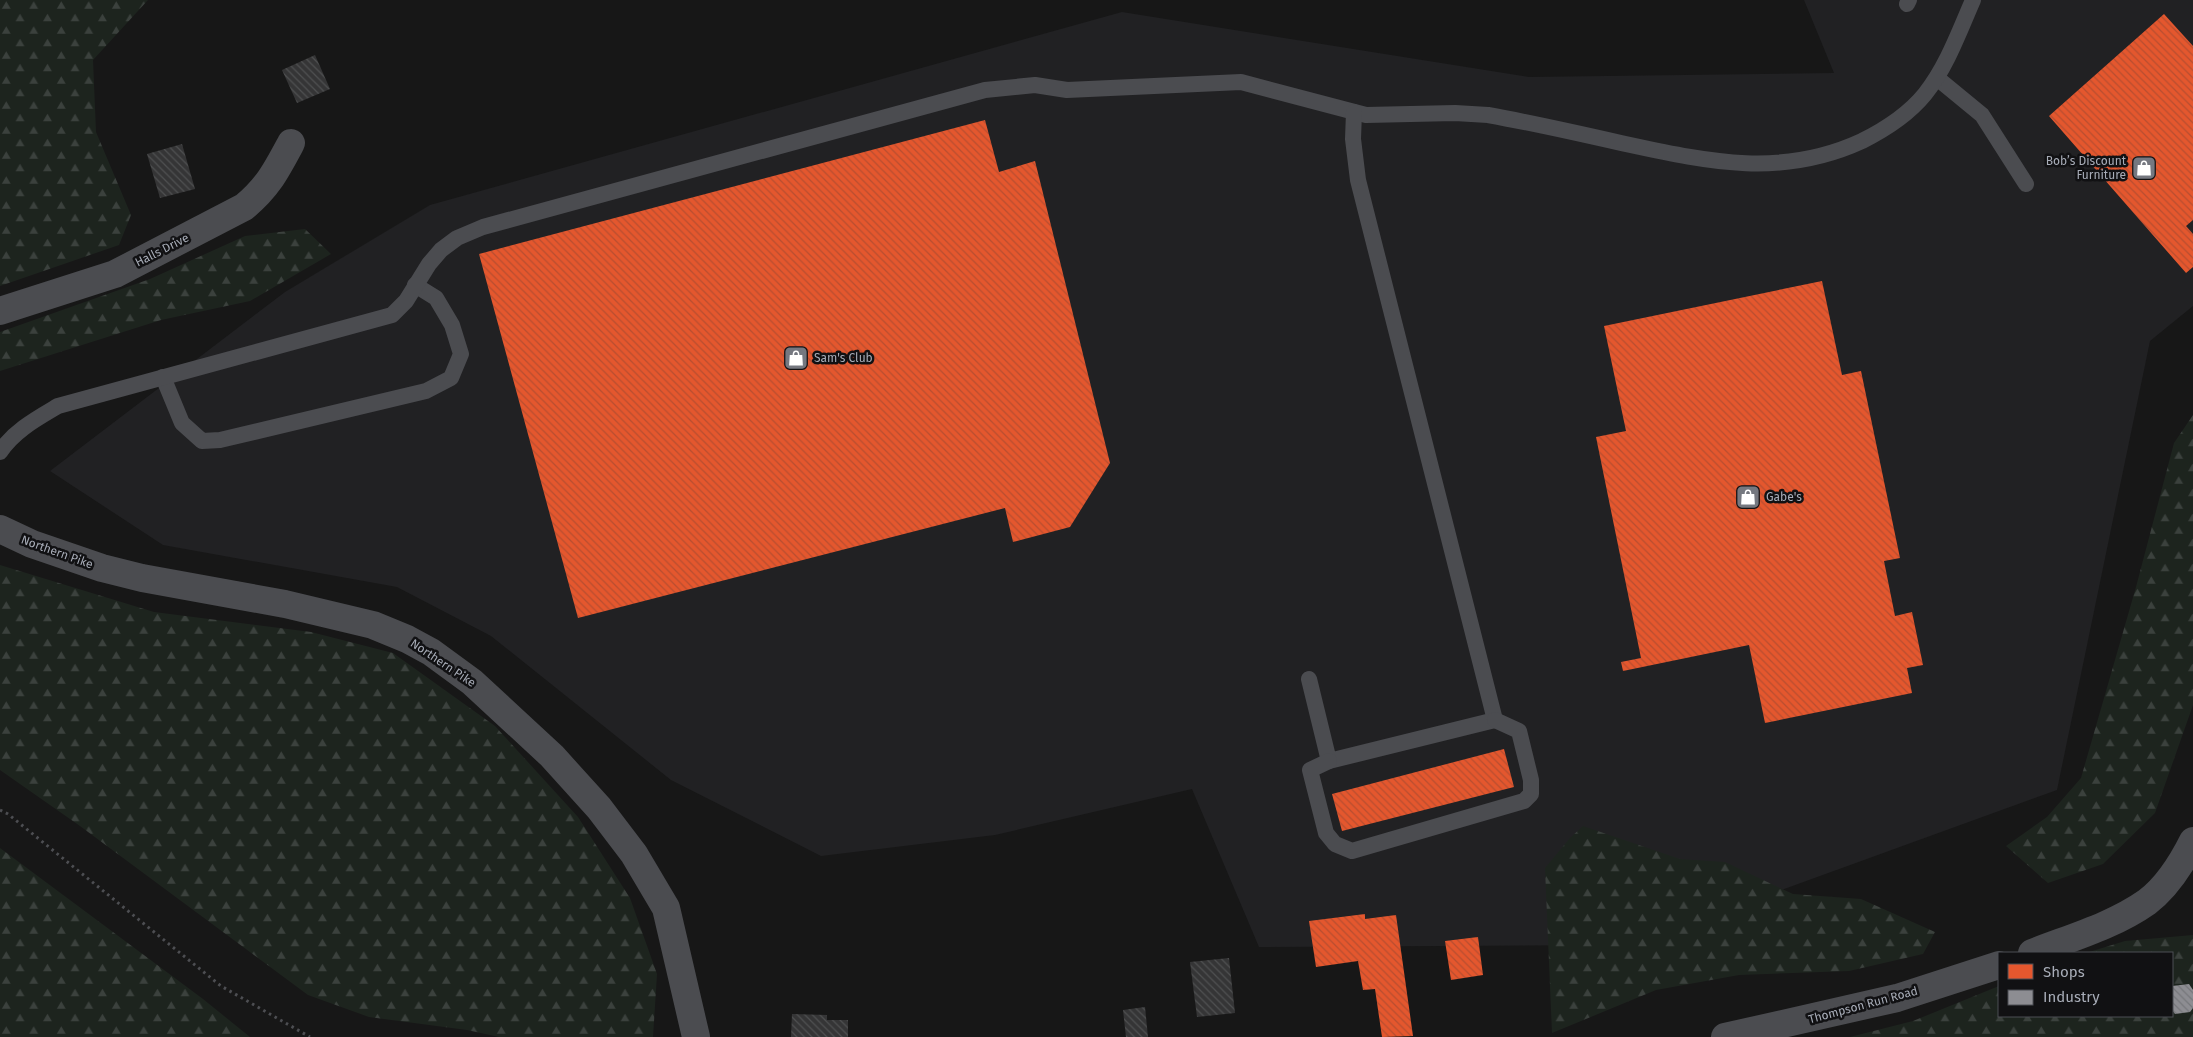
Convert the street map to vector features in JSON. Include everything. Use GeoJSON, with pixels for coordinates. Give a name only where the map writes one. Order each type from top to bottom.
{"type":"FeatureCollection","features":[{"type":"Feature","properties":{"kind":"street","name":"Halls Drive"},"geometry":{"type":"LineString","coordinates":[[0,311],[115,274],[244,207],[262,192],[291,143]]}},
{"type":"Feature","properties":{"kind":"street","name":"Northern Pike"},"geometry":{"type":"LineString","coordinates":[[0,529],[32,544],[102,568],[142,578],[341,616],[407,639],[431,652],[472,682],[552,756],[599,808],[634,854],[666,908],[696,1037]]}},
{"type":"Feature","properties":{"kind":"street"},"geometry":{"type":"LineString","coordinates":[[2035,952],[2113,921],[2148,901],[2171,877],[2193,841]]}},
{"type":"Feature","properties":{"kind":"street","name":"Thompson Run Road"},"geometry":{"type":"LineString","coordinates":[[1725,1037],[1897,998],[1998,965]]}},
{"type":"Feature","properties":{"kind":"lane"},"geometry":{"type":"LineString","coordinates":[[0,452],[7,442],[28,424],[58,406],[392,315],[406,301],[415,285],[441,250],[457,238],[483,227],[985,90],[1035,85],[1067,90],[1241,82],[1373,116],[1455,113],[1488,115],[1692,158],[1736,164],[1775,164],[1828,154],[1871,136],[1891,125],[1909,111],[1937,78],[1973,0]]}},
{"type":"Feature","properties":{"kind":"lane"},"geometry":{"type":"LineString","coordinates":[[1937,78],[1982,116],[2026,184]]}},
{"type":"Feature","properties":{"kind":"lane"},"geometry":{"type":"LineString","coordinates":[[1354,112],[1353,140],[1358,180],[1495,720]]}},
{"type":"Feature","properties":{"kind":"lane"},"geometry":{"type":"LineString","coordinates":[[163,377],[182,423],[202,441],[220,440],[426,391],[451,378],[462,354],[452,325],[436,298],[415,285]]}},
{"type":"Feature","properties":{"kind":"lane"},"geometry":{"type":"LineString","coordinates":[[1309,679],[1329,761]]}},
{"type":"Feature","properties":{"kind":"lane"},"geometry":{"type":"LineString","coordinates":[[1495,720],[1519,731],[1532,780],[1531,794],[1524,800],[1352,851],[1334,844],[1326,833],[1310,770],[1329,761],[1495,720]]}},
{"type":"Feature","properties":{"kind":"path"},"geometry":{"type":"LineString","coordinates":[[0,810],[8,814],[221,986],[310,1037]]}},
{"type":"Feature","properties":{"kind":"shaded area"},"geometry":{"type":"Polygon","coordinates":[[[1804,0],[2193,0],[2193,306],[2150,341],[2057,790],[1630,945],[1259,947],[1192,789],[995,835],[821,856],[671,780],[491,636],[397,587],[163,545],[50,471],[285,292],[430,205],[1122,12],[1529,77],[1834,73],[1804,0]]]}},
{"type":"Feature","properties":{"kind":"green space"},"geometry":{"type":"Polygon","coordinates":[[[0,0],[148,0],[93,60],[96,132],[131,215],[119,245],[0,286],[0,0]]]}},
{"type":"Feature","properties":{"kind":"green space"},"geometry":{"type":"Polygon","coordinates":[[[305,229],[331,254],[250,301],[161,320],[0,371],[0,332],[150,279],[245,236],[305,229]]]}},
{"type":"Feature","properties":{"kind":"green space"},"geometry":{"type":"Polygon","coordinates":[[[2193,415],[2193,705],[2155,813],[2103,864],[2048,883],[2006,846],[2047,817],[2081,778],[2136,587],[2174,443],[2193,415]]]}},
{"type":"Feature","properties":{"kind":"green space"},"geometry":{"type":"Polygon","coordinates":[[[0,565],[154,612],[311,632],[393,653],[495,726],[578,817],[630,898],[657,974],[653,1037],[499,1037],[467,1030],[369,1017],[308,995],[80,826],[0,770],[0,565]]]}},
{"type":"Feature","properties":{"kind":"green space"},"geometry":{"type":"Polygon","coordinates":[[[1583,826],[1680,859],[1725,862],[1793,894],[1861,899],[1935,932],[1923,954],[1849,971],[1739,975],[1656,990],[1552,1033],[1545,868],[1570,838],[1583,826]]]}},
{"type":"Feature","properties":{"kind":"green space"},"geometry":{"type":"Polygon","coordinates":[[[0,848],[203,999],[250,1037],[0,1037],[0,848]]]}},
{"type":"Feature","properties":{"kind":"green space"},"geometry":{"type":"Polygon","coordinates":[[[2193,935],[2193,1037],[1850,1037],[1913,1021],[1998,986],[1998,1017],[2173,1017],[2173,952],[2089,952],[2125,941],[2193,935]]]}},
{"type":"Feature","properties":{"kind":"building: Shops","name":"Bob’s Discount Furniture"},"geometry":{"type":"Polygon","coordinates":[[[2164,14],[2193,46],[2193,220],[2186,226],[2193,234],[2193,267],[2186,273],[2049,116],[2164,14]]]}},
{"type":"Feature","properties":{"kind":"building: Shops","name":"Sam's Club"},"geometry":{"type":"Polygon","coordinates":[[[985,120],[999,172],[1035,161],[1110,463],[1070,527],[1013,542],[1005,508],[578,618],[479,254],[985,120]]]}},
{"type":"Feature","properties":{"kind":"building: Shops","name":"Gabe's"},"geometry":{"type":"Polygon","coordinates":[[[1822,281],[1842,375],[1861,371],[1900,558],[1884,561],[1895,616],[1912,612],[1923,665],[1907,668],[1912,693],[1765,723],[1749,645],[1623,671],[1621,662],[1641,658],[1596,437],[1626,431],[1604,326],[1822,281]]]}},
{"type":"Feature","properties":{"kind":"building: Shops"},"geometry":{"type":"Polygon","coordinates":[[[1504,749],[1514,787],[1342,831],[1332,794],[1504,749]]]}},
{"type":"Feature","properties":{"kind":"building: Shops"},"geometry":{"type":"Polygon","coordinates":[[[1365,914],[1365,919],[1396,915],[1413,1036],[1382,1037],[1375,989],[1363,990],[1358,961],[1316,967],[1309,921],[1365,914]]]}},
{"type":"Feature","properties":{"kind":"building: Shops"},"geometry":{"type":"Polygon","coordinates":[[[1478,937],[1483,975],[1451,980],[1445,941],[1478,937]]]}},
{"type":"Feature","properties":{"kind":"building: Industry"},"geometry":{"type":"Polygon","coordinates":[[[2189,984],[2193,990],[2193,1008],[2190,1012],[2175,1014],[2173,1011],[2173,986],[2189,984]]]}},
{"type":"Feature","properties":{"kind":"building: Other"},"geometry":{"type":"Polygon","coordinates":[[[315,55],[330,89],[297,103],[282,70],[315,55]]]}},
{"type":"Feature","properties":{"kind":"building: Other"},"geometry":{"type":"Polygon","coordinates":[[[182,144],[195,189],[160,198],[147,154],[182,144]]]}},
{"type":"Feature","properties":{"kind":"building: Other"},"geometry":{"type":"Polygon","coordinates":[[[1229,958],[1235,1013],[1197,1017],[1190,962],[1229,958]]]}},
{"type":"Feature","properties":{"kind":"building: Other"},"geometry":{"type":"Polygon","coordinates":[[[1145,1007],[1148,1037],[1126,1037],[1123,1010],[1145,1007]]]}},
{"type":"Feature","properties":{"kind":"building: Other"},"geometry":{"type":"Polygon","coordinates":[[[792,1014],[827,1015],[827,1020],[848,1020],[848,1037],[791,1037],[792,1014]]]}},
{"type":"Feature","properties":{"kind":"place","name":"Bob’s Discount Furniture"},"geometry":{"type":"Point","coordinates":[2144,168]}},
{"type":"Feature","properties":{"kind":"place","name":"Sam's Club"},"geometry":{"type":"Point","coordinates":[796,358]}},
{"type":"Feature","properties":{"kind":"place","name":"Gabe's"},"geometry":{"type":"Point","coordinates":[1748,497]}}]}
